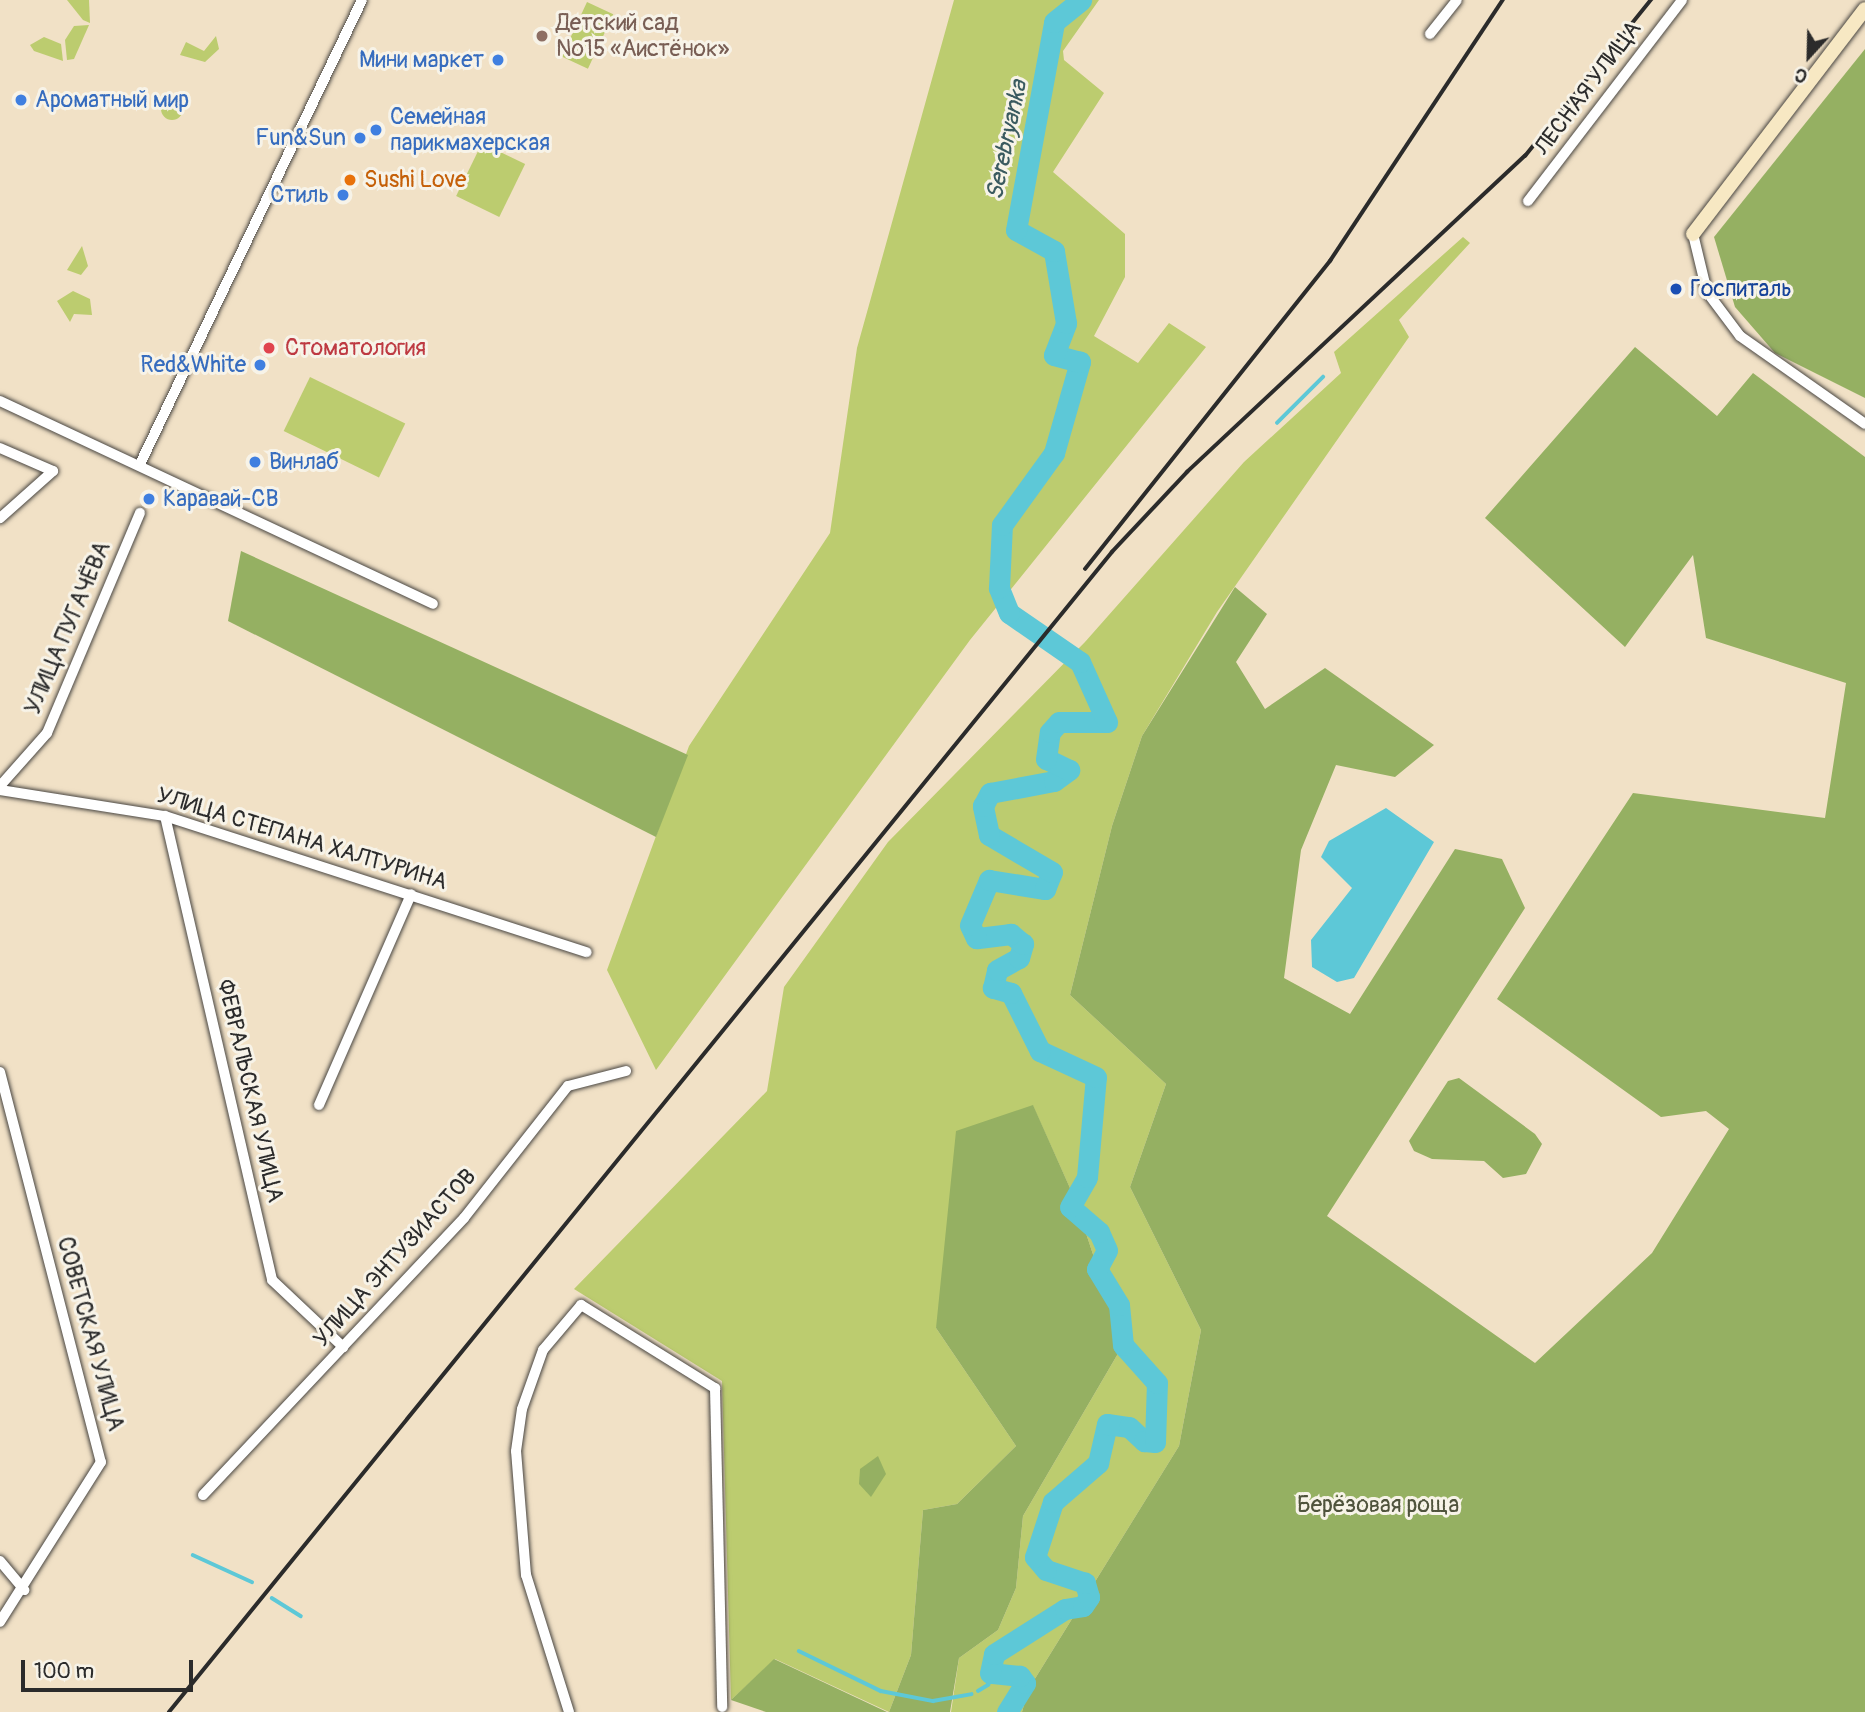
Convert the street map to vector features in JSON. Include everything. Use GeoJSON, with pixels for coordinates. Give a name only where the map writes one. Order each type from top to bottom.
{"type":"FeatureCollection","features":[{"type":"Feature","properties":{"kind":"street"},"geometry":{"type":"LineString","coordinates":[[139,464],[362,0]]}},
{"type":"Feature","properties":{"kind":"street"},"geometry":{"type":"LineString","coordinates":[[1430,34],[1457,0]]}},
{"type":"Feature","properties":{"kind":"street","name":"ЛЕСНАЯ УЛИЦА"},"geometry":{"type":"LineString","coordinates":[[1528,201],[1682,0]]}},
{"type":"Feature","properties":{"kind":"street"},"geometry":{"type":"LineString","coordinates":[[1865,9],[1693,234],[1707,292],[1740,336],[1865,424]]}},
{"type":"Feature","properties":{"kind":"street"},"geometry":{"type":"LineString","coordinates":[[0,401],[433,604]]}},
{"type":"Feature","properties":{"kind":"street"},"geometry":{"type":"LineString","coordinates":[[0,448],[53,471],[0,518]]}},
{"type":"Feature","properties":{"kind":"street","name":"УЛИЦА ПУГАЧЁВА"},"geometry":{"type":"LineString","coordinates":[[0,788],[47,733],[139,513]]}},
{"type":"Feature","properties":{"kind":"street","name":"УЛИЦА СТЕПАНА ХАЛТУРИНА"},"geometry":{"type":"LineString","coordinates":[[0,788],[164,816],[587,952]]}},
{"type":"Feature","properties":{"kind":"street","name":"ФЕВРАЛЬСКАЯ УЛИЦА"},"geometry":{"type":"LineString","coordinates":[[164,816],[272,1280],[342,1348]]}},
{"type":"Feature","properties":{"kind":"street"},"geometry":{"type":"LineString","coordinates":[[318,1105],[411,894]]}},
{"type":"Feature","properties":{"kind":"street","name":"УЛИЦА ЭНТУЗИАСТОВ"},"geometry":{"type":"LineString","coordinates":[[203,1496],[464,1218],[568,1086],[626,1071]]}},
{"type":"Feature","properties":{"kind":"street","name":"СОВЕТСКАЯ УЛИЦА"},"geometry":{"type":"LineString","coordinates":[[0,1073],[101,1462],[24,1590],[0,1622]]}},
{"type":"Feature","properties":{"kind":"street"},"geometry":{"type":"LineString","coordinates":[[569,1712],[526,1574],[516,1451],[522,1409],[543,1350],[581,1305],[715,1388],[722,1707]]}},
{"type":"Feature","properties":{"kind":"street"},"geometry":{"type":"LineString","coordinates":[[0,1561],[24,1590]]}},
{"type":"Feature","properties":{"kind":"green space"},"geometry":{"type":"Polygon","coordinates":[[[67,0],[89,0],[90,23],[83,20],[67,0]]]}},
{"type":"Feature","properties":{"kind":"green space"},"geometry":{"type":"Polygon","coordinates":[[[954,0],[1099,0],[1063,51],[1064,60],[1104,93],[1053,172],[1125,234],[1125,277],[1094,336],[1138,363],[1169,323],[1206,347],[970,640],[656,1070],[607,970],[689,746],[830,533],[857,348],[954,0]]]}},
{"type":"Feature","properties":{"kind":"green space"},"geometry":{"type":"Polygon","coordinates":[[[587,2],[613,14],[588,69],[562,56],[587,2]]]}},
{"type":"Feature","properties":{"kind":"green space"},"geometry":{"type":"Polygon","coordinates":[[[89,25],[74,59],[67,60],[65,40],[74,26],[89,25]]]}},
{"type":"Feature","properties":{"kind":"green space"},"geometry":{"type":"Polygon","coordinates":[[[216,36],[219,49],[205,62],[180,55],[186,42],[204,51],[216,36]]]}},
{"type":"Feature","properties":{"kind":"green space"},"geometry":{"type":"Polygon","coordinates":[[[44,37],[61,44],[63,61],[34,51],[30,45],[44,37]]]}},
{"type":"Feature","properties":{"kind":"green space"},"geometry":{"type":"Polygon","coordinates":[[[1865,49],[1865,398],[1775,353],[1735,307],[1714,237],[1865,49]]]}},
{"type":"Feature","properties":{"kind":"green space"},"geometry":{"type":"Polygon","coordinates":[[[172,98],[180,101],[183,109],[180,117],[172,120],[164,117],[161,109],[164,101],[172,98]]]}},
{"type":"Feature","properties":{"kind":"green space"},"geometry":{"type":"Polygon","coordinates":[[[482,143],[525,164],[499,217],[456,196],[482,143]]]}},
{"type":"Feature","properties":{"kind":"green space"},"geometry":{"type":"Polygon","coordinates":[[[1463,237],[1470,243],[1399,320],[1409,337],[1217,612],[1142,736],[1112,826],[1070,995],[1166,1084],[1130,1187],[1201,1330],[1179,1446],[1028,1690],[1022,1712],[951,1712],[959,1658],[998,1630],[1016,1588],[1023,1516],[1123,1345],[1074,1197],[1033,1106],[936,1328],[1016,1446],[957,1504],[923,1510],[911,1655],[889,1712],[775,1659],[731,1700],[722,1381],[574,1289],[767,1091],[784,987],[888,842],[1085,642],[1244,462],[1341,373],[1334,352],[1463,237]]]}},
{"type":"Feature","properties":{"kind":"green space"},"geometry":{"type":"Polygon","coordinates":[[[82,246],[88,266],[81,275],[67,270],[82,246]]]}},
{"type":"Feature","properties":{"kind":"green space"},"geometry":{"type":"Polygon","coordinates":[[[73,291],[90,299],[92,315],[74,314],[70,322],[57,301],[73,291]]]}},
{"type":"Feature","properties":{"kind":"green space","name":"Берёзовая роща"},"geometry":{"type":"Polygon","coordinates":[[[1635,347],[1717,416],[1753,373],[1865,457],[1865,1712],[1022,1712],[1028,1690],[1179,1446],[1201,1330],[1130,1187],[1166,1084],[1070,995],[1112,826],[1142,736],[1235,587],[1267,614],[1236,662],[1265,709],[1325,668],[1434,745],[1395,777],[1336,765],[1301,850],[1284,978],[1350,1014],[1455,849],[1502,859],[1525,908],[1327,1216],[1535,1363],[1652,1253],[1729,1129],[1706,1111],[1661,1117],[1497,999],[1633,793],[1825,818],[1846,683],[1706,638],[1693,555],[1625,647],[1485,518],[1635,347]]]}},
{"type":"Feature","properties":{"kind":"green space"},"geometry":{"type":"Polygon","coordinates":[[[310,377],[405,423],[379,477],[284,431],[310,377]]]}},
{"type":"Feature","properties":{"kind":"green space"},"geometry":{"type":"Polygon","coordinates":[[[241,551],[688,755],[656,837],[228,621],[241,551]]]}},
{"type":"Feature","properties":{"kind":"green space"},"geometry":{"type":"Polygon","coordinates":[[[1459,1078],[1535,1134],[1542,1144],[1526,1174],[1503,1178],[1484,1161],[1432,1159],[1414,1151],[1409,1141],[1448,1081],[1459,1078]]]}},
{"type":"Feature","properties":{"kind":"green space"},"geometry":{"type":"Polygon","coordinates":[[[1033,1105],[1074,1197],[1123,1345],[1023,1516],[1016,1588],[998,1630],[959,1658],[950,1712],[889,1712],[911,1655],[923,1510],[957,1504],[1016,1446],[936,1328],[956,1131],[1033,1105]]]}},
{"type":"Feature","properties":{"kind":"green space"},"geometry":{"type":"Polygon","coordinates":[[[878,1456],[886,1474],[871,1497],[859,1484],[860,1469],[878,1456]]]}},
{"type":"Feature","properties":{"kind":"green space"},"geometry":{"type":"Polygon","coordinates":[[[774,1659],[887,1712],[766,1712],[731,1700],[774,1659]]]}},
{"type":"Feature","properties":{"kind":"water"},"geometry":{"type":"Polygon","coordinates":[[[1386,808],[1434,842],[1354,978],[1337,982],[1312,967],[1311,940],[1352,888],[1321,857],[1329,841],[1386,808]]]}},
{"type":"Feature","properties":{"kind":"waterway","name":"Serebryanka"},"geometry":{"type":"LineString","coordinates":[[1007,1712],[1025,1683],[1020,1676],[990,1673],[994,1654],[1065,1609],[1083,1606],[1089,1597],[1085,1583],[1046,1570],[1035,1557],[1053,1502],[1098,1463],[1107,1424],[1129,1427],[1144,1441],[1155,1442],[1157,1383],[1123,1345],[1119,1305],[1097,1269],[1107,1250],[1099,1232],[1070,1207],[1087,1177],[1096,1077],[1040,1051],[1011,993],[993,988],[997,970],[1019,958],[1023,944],[1011,934],[976,938],[970,925],[989,880],[1045,889],[1052,872],[989,835],[983,806],[990,793],[1054,781],[1069,770],[1046,759],[1050,732],[1059,722],[1107,722],[1080,662],[1009,613],[999,588],[1002,525],[1054,453],[1080,362],[1054,355],[1066,323],[1054,251],[1016,230],[1054,22],[1081,0]]}},
{"type":"Feature","properties":{"kind":"waterway"},"geometry":{"type":"LineString","coordinates":[[1277,423],[1323,377]]}},
{"type":"Feature","properties":{"kind":"waterway"},"geometry":{"type":"LineString","coordinates":[[193,1555],[252,1582]]}},
{"type":"Feature","properties":{"kind":"waterway"},"geometry":{"type":"LineString","coordinates":[[272,1598],[301,1616]]}},
{"type":"Feature","properties":{"kind":"waterway"},"geometry":{"type":"LineString","coordinates":[[799,1651],[881,1691],[933,1701],[971,1694]]}},
{"type":"Feature","properties":{"kind":"waterway"},"geometry":{"type":"LineString","coordinates":[[978,1691],[988,1685],[990,1673]]}},
{"type":"Feature","properties":{"kind":"railway"},"geometry":{"type":"LineString","coordinates":[[1085,569],[1330,261],[1503,0]]}},
{"type":"Feature","properties":{"kind":"railway"},"geometry":{"type":"LineString","coordinates":[[169,1712],[1112,552],[1187,472],[1525,156],[1651,0]]}},
{"type":"Feature","properties":{"kind":"place","name":"Детский сад №15 «Аистёнок»"},"geometry":{"type":"Point","coordinates":[542,36]}},
{"type":"Feature","properties":{"kind":"place","name":"Мини маркет"},"geometry":{"type":"Point","coordinates":[498,60]}},
{"type":"Feature","properties":{"kind":"place","name":"Ароматный мир"},"geometry":{"type":"Point","coordinates":[21,100]}},
{"type":"Feature","properties":{"kind":"place","name":"Семейная парикмахерская"},"geometry":{"type":"Point","coordinates":[376,130]}},
{"type":"Feature","properties":{"kind":"place","name":"Fun&Sun"},"geometry":{"type":"Point","coordinates":[360,138]}},
{"type":"Feature","properties":{"kind":"place","name":"Sushi Love"},"geometry":{"type":"Point","coordinates":[350,180]}},
{"type":"Feature","properties":{"kind":"place","name":"Стиль"},"geometry":{"type":"Point","coordinates":[343,195]}},
{"type":"Feature","properties":{"kind":"place","name":"Госпиталь"},"geometry":{"type":"Point","coordinates":[1676,289]}},
{"type":"Feature","properties":{"kind":"place","name":"Стоматология"},"geometry":{"type":"Point","coordinates":[269,348]}},
{"type":"Feature","properties":{"kind":"place","name":"Red&White"},"geometry":{"type":"Point","coordinates":[260,365]}},
{"type":"Feature","properties":{"kind":"place","name":"Винлаб"},"geometry":{"type":"Point","coordinates":[255,462]}},
{"type":"Feature","properties":{"kind":"place","name":"Каравай-СВ"},"geometry":{"type":"Point","coordinates":[149,499]}}]}
